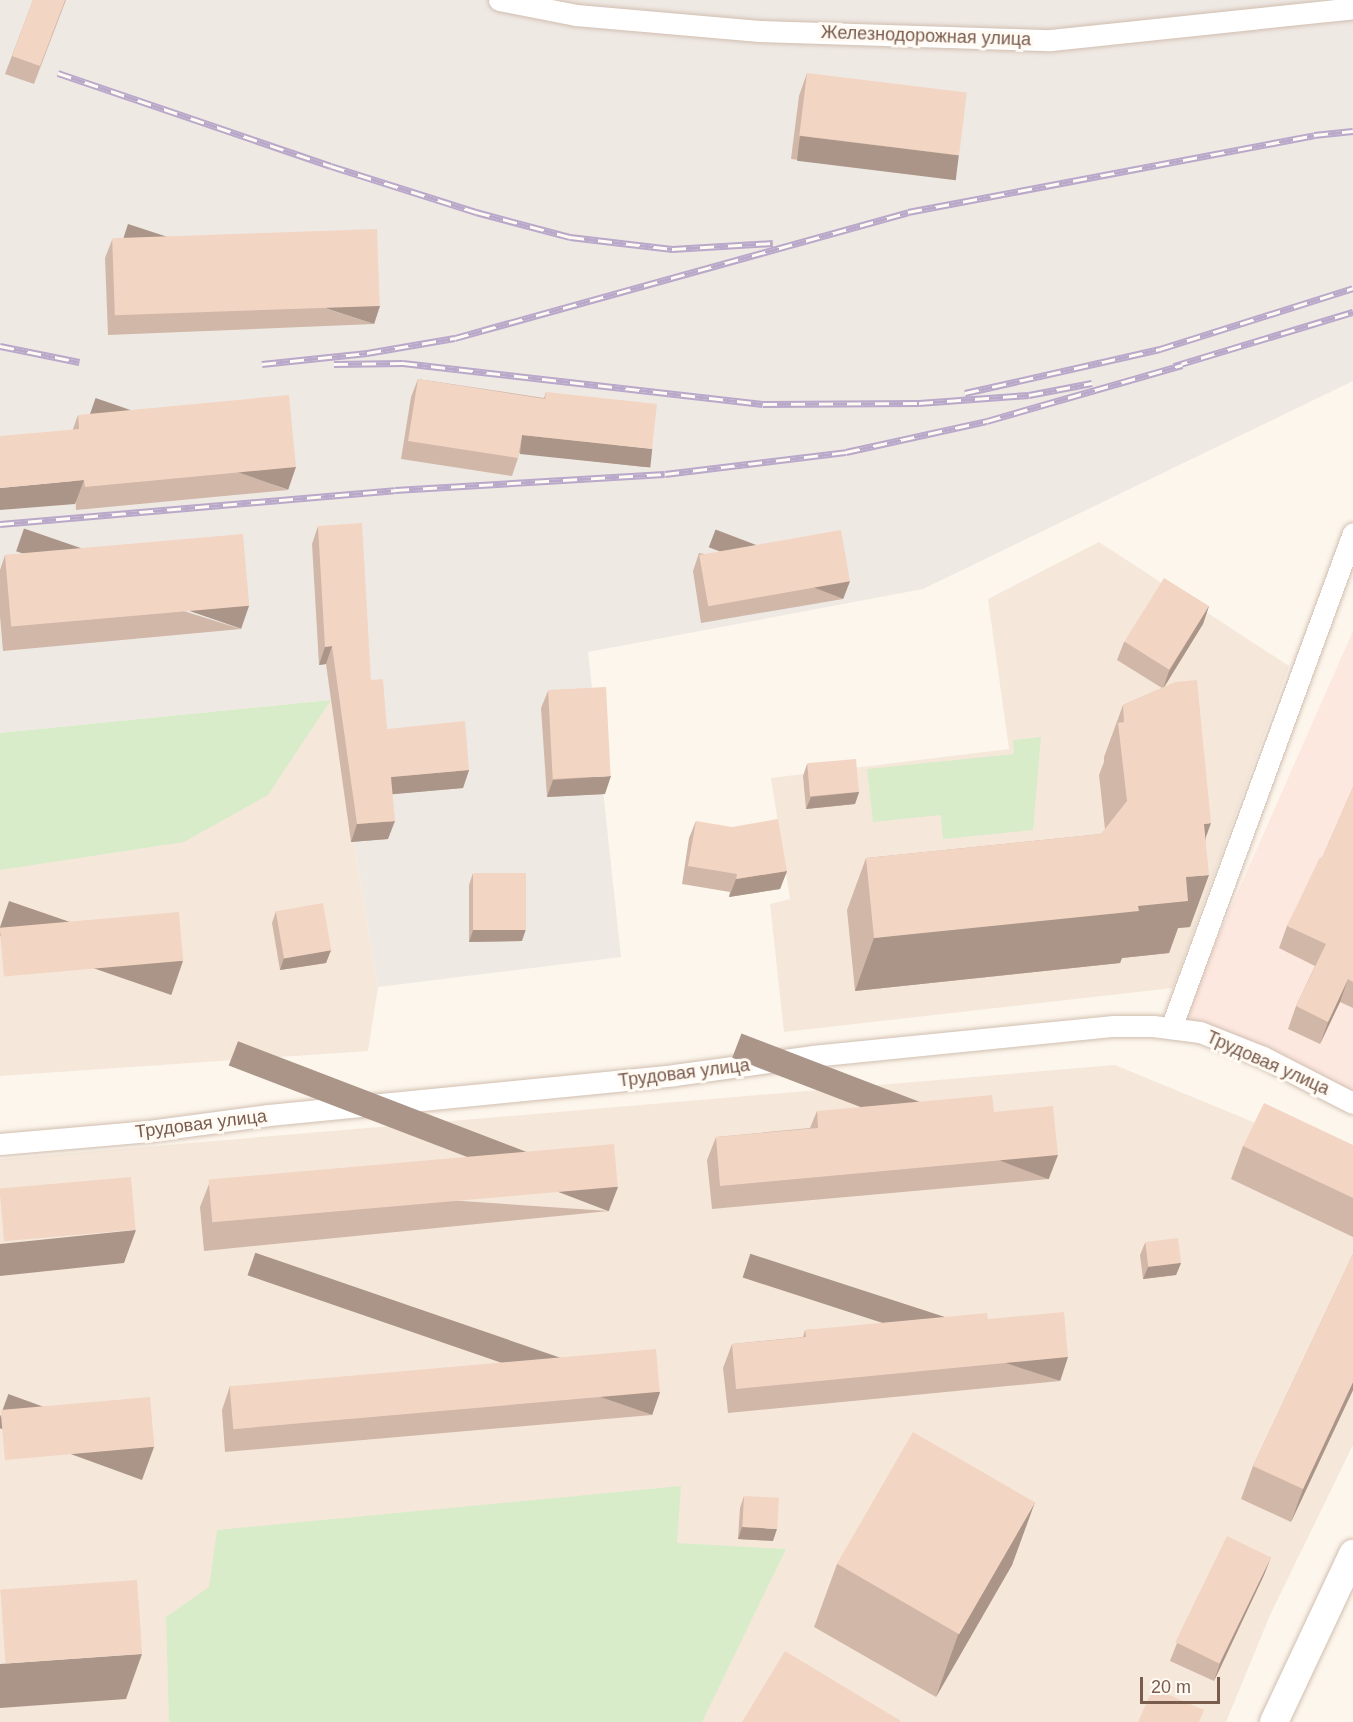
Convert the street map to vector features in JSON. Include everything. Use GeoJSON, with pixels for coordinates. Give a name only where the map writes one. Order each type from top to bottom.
{"type":"FeatureCollection","features":[{"type":"Feature","properties":{"kind":"main road"},"geometry":{"type":"LineString","coordinates":[[1274,1722],[1353,1554]]}},
{"type":"Feature","properties":{"kind":"street","name":"Железнодорожная улица"},"geometry":{"type":"LineString","coordinates":[[499,0],[576,15],[759,31],[1051,40],[1353,8]]}},
{"type":"Feature","properties":{"kind":"street"},"geometry":{"type":"LineString","coordinates":[[1172,1028],[1353,533]]}},
{"type":"Feature","properties":{"kind":"street","name":"Трудовая улица"},"geometry":{"type":"LineString","coordinates":[[0,1143],[149,1131],[269,1115],[674,1075],[836,1053],[1114,1026],[1172,1028],[1200,1032],[1222,1040],[1353,1102]]}},
{"type":"Feature","properties":{"kind":"shaded area"},"geometry":{"type":"Polygon","coordinates":[[[0,0],[1353,0],[1353,381],[923,589],[588,652],[621,957],[378,987],[331,700],[0,733],[0,0]]]}},
{"type":"Feature","properties":{"kind":"shaded area"},"geometry":{"type":"Polygon","coordinates":[[[1099,542],[1289,666],[1173,988],[784,1032],[770,904],[790,899],[771,778],[1009,749],[988,599],[1099,542]]]}},
{"type":"Feature","properties":{"kind":"shaded area"},"geometry":{"type":"Polygon","coordinates":[[[1353,631],[1353,1097],[1183,1016],[1353,631]]]}},
{"type":"Feature","properties":{"kind":"shaded area"},"geometry":{"type":"Polygon","coordinates":[[[331,700],[378,987],[368,1051],[0,1076],[0,733],[331,700]]]}},
{"type":"Feature","properties":{"kind":"shaded area"},"geometry":{"type":"Polygon","coordinates":[[[1115,1065],[1353,1163],[1353,1445],[1271,1613],[1226,1722],[0,1722],[0,1159],[1115,1065]]]}},
{"type":"Feature","properties":{"kind":"green space"},"geometry":{"type":"Polygon","coordinates":[[[331,700],[268,795],[184,842],[0,870],[0,733],[331,700]]]}},
{"type":"Feature","properties":{"kind":"green space"},"geometry":{"type":"Polygon","coordinates":[[[1041,737],[1033,830],[943,839],[941,815],[873,822],[867,769],[1014,754],[1013,740],[1041,737]]]}},
{"type":"Feature","properties":{"kind":"green space"},"geometry":{"type":"Polygon","coordinates":[[[681,1486],[677,1543],[786,1549],[702,1722],[169,1722],[166,1617],[209,1587],[217,1530],[681,1486]]]}},
{"type":"Feature","properties":{"kind":"building"},"geometry":{"type":"Polygon","coordinates":[[[33,0],[65,0],[40,66],[12,56],[33,0]]]}},
{"type":"Feature","properties":{"kind":"building"},"geometry":{"type":"Polygon","coordinates":[[[807,73],[967,93],[959,155],[799,136],[807,73]]]}},
{"type":"Feature","properties":{"kind":"building"},"geometry":{"type":"Polygon","coordinates":[[[377,229],[380,306],[115,315],[112,238],[377,229]]]}},
{"type":"Feature","properties":{"kind":"building"},"geometry":{"type":"Polygon","coordinates":[[[418,379],[545,399],[546,392],[657,404],[652,449],[522,435],[518,458],[408,441],[418,379]]]}},
{"type":"Feature","properties":{"kind":"building"},"geometry":{"type":"Polygon","coordinates":[[[289,395],[296,467],[85,487],[84,480],[0,488],[0,436],[79,429],[78,415],[289,395]]]}},
{"type":"Feature","properties":{"kind":"building"},"geometry":{"type":"Polygon","coordinates":[[[362,523],[371,680],[383,679],[387,729],[465,721],[469,770],[391,777],[395,821],[357,824],[332,646],[325,647],[318,526],[362,523]]]}},
{"type":"Feature","properties":{"kind":"building"},"geometry":{"type":"Polygon","coordinates":[[[841,530],[850,581],[708,606],[699,555],[841,530]]]}},
{"type":"Feature","properties":{"kind":"building"},"geometry":{"type":"Polygon","coordinates":[[[243,534],[249,606],[11,627],[5,555],[243,534]]]}},
{"type":"Feature","properties":{"kind":"building"},"geometry":{"type":"Polygon","coordinates":[[[1164,578],[1209,606],[1169,670],[1124,642],[1164,578]]]}},
{"type":"Feature","properties":{"kind":"building"},"geometry":{"type":"Polygon","coordinates":[[[1197,680],[1211,823],[1204,824],[1209,875],[1186,877],[1188,901],[1138,906],[1139,911],[874,938],[866,858],[1101,834],[1127,801],[1118,723],[1124,722],[1123,705],[1175,682],[1197,680]]]}},
{"type":"Feature","properties":{"kind":"building"},"geometry":{"type":"Polygon","coordinates":[[[606,687],[611,776],[553,779],[548,690],[606,687]]]}},
{"type":"Feature","properties":{"kind":"building"},"geometry":{"type":"Polygon","coordinates":[[[856,759],[859,792],[810,796],[807,763],[856,759]]]}},
{"type":"Feature","properties":{"kind":"building"},"geometry":{"type":"Polygon","coordinates":[[[1353,787],[1353,982],[1348,979],[1328,1022],[1296,1006],[1326,944],[1287,926],[1320,857],[1322,858],[1353,787]]]}},
{"type":"Feature","properties":{"kind":"building"},"geometry":{"type":"Polygon","coordinates":[[[778,819],[787,871],[736,879],[737,874],[688,866],[696,821],[732,827],[778,819]]]}},
{"type":"Feature","properties":{"kind":"building"},"geometry":{"type":"Polygon","coordinates":[[[473,873],[526,873],[526,930],[473,930],[473,873]]]}},
{"type":"Feature","properties":{"kind":"building"},"geometry":{"type":"Polygon","coordinates":[[[323,903],[331,950],[284,959],[276,911],[323,903]]]}},
{"type":"Feature","properties":{"kind":"building"},"geometry":{"type":"Polygon","coordinates":[[[179,912],[183,961],[4,977],[0,928],[179,912]]]}},
{"type":"Feature","properties":{"kind":"building"},"geometry":{"type":"Polygon","coordinates":[[[992,1095],[994,1112],[1053,1106],[1058,1155],[720,1186],[716,1137],[818,1128],[817,1111],[992,1095]]]}},
{"type":"Feature","properties":{"kind":"building"},"geometry":{"type":"Polygon","coordinates":[[[1264,1103],[1353,1145],[1353,1198],[1243,1146],[1264,1103]]]}},
{"type":"Feature","properties":{"kind":"building"},"geometry":{"type":"Polygon","coordinates":[[[614,1144],[618,1187],[212,1222],[209,1179],[614,1144]]]}},
{"type":"Feature","properties":{"kind":"building"},"geometry":{"type":"Polygon","coordinates":[[[131,1177],[136,1230],[4,1241],[0,1188],[131,1177]]]}},
{"type":"Feature","properties":{"kind":"building"},"geometry":{"type":"Polygon","coordinates":[[[1178,1238],[1181,1263],[1148,1267],[1145,1242],[1178,1238]]]}},
{"type":"Feature","properties":{"kind":"building"},"geometry":{"type":"Polygon","coordinates":[[[1353,1254],[1353,1382],[1303,1489],[1253,1466],[1353,1254]]]}},
{"type":"Feature","properties":{"kind":"building"},"geometry":{"type":"Polygon","coordinates":[[[1064,1312],[1068,1357],[736,1389],[732,1344],[806,1337],[805,1330],[987,1313],[988,1319],[1064,1312]]]}},
{"type":"Feature","properties":{"kind":"building"},"geometry":{"type":"Polygon","coordinates":[[[656,1349],[660,1392],[233,1429],[230,1386],[656,1349]]]}},
{"type":"Feature","properties":{"kind":"building"},"geometry":{"type":"Polygon","coordinates":[[[150,1397],[154,1447],[5,1460],[1,1410],[150,1397]]]}},
{"type":"Feature","properties":{"kind":"building"},"geometry":{"type":"Polygon","coordinates":[[[913,1432],[1035,1502],[959,1634],[837,1564],[913,1432]]]}},
{"type":"Feature","properties":{"kind":"building"},"geometry":{"type":"Polygon","coordinates":[[[744,1496],[779,1498],[777,1529],[742,1527],[744,1496]]]}},
{"type":"Feature","properties":{"kind":"building"},"geometry":{"type":"Polygon","coordinates":[[[1227,1536],[1271,1557],[1219,1664],[1175,1642],[1227,1536]]]}},
{"type":"Feature","properties":{"kind":"building"},"geometry":{"type":"Polygon","coordinates":[[[137,1580],[142,1654],[5,1663],[0,1590],[137,1580]]]}},
{"type":"Feature","properties":{"kind":"building"},"geometry":{"type":"Polygon","coordinates":[[[785,1651],[901,1721],[742,1722],[785,1651]]]}},
{"type":"Feature","properties":{"kind":"building"},"geometry":{"type":"Polygon","coordinates":[[[1153,1688],[1204,1710],[1199,1722],[1138,1722],[1153,1688]]]}},
{"type":"Feature","properties":{"kind":"railway"},"geometry":{"type":"LineString","coordinates":[[58,73],[331,166],[476,212],[570,237],[672,249],[773,243]]}},
{"type":"Feature","properties":{"kind":"railway"},"geometry":{"type":"LineString","coordinates":[[262,364],[367,353],[455,338],[908,212],[1314,135],[1353,131]]}},
{"type":"Feature","properties":{"kind":"railway"},"geometry":{"type":"LineString","coordinates":[[965,393],[1160,349],[1353,288]]}},
{"type":"Feature","properties":{"kind":"railway"},"geometry":{"type":"LineString","coordinates":[[1174,366],[1353,312]]}},
{"type":"Feature","properties":{"kind":"railway"},"geometry":{"type":"LineString","coordinates":[[0,346],[79,362]]}},
{"type":"Feature","properties":{"kind":"railway"},"geometry":{"type":"LineString","coordinates":[[334,364],[403,363],[763,404],[919,403],[1029,395],[1092,383]]}},
{"type":"Feature","properties":{"kind":"railway"},"geometry":{"type":"LineString","coordinates":[[0,524],[395,490],[665,474],[846,452],[987,421],[1182,365]]}}]}
